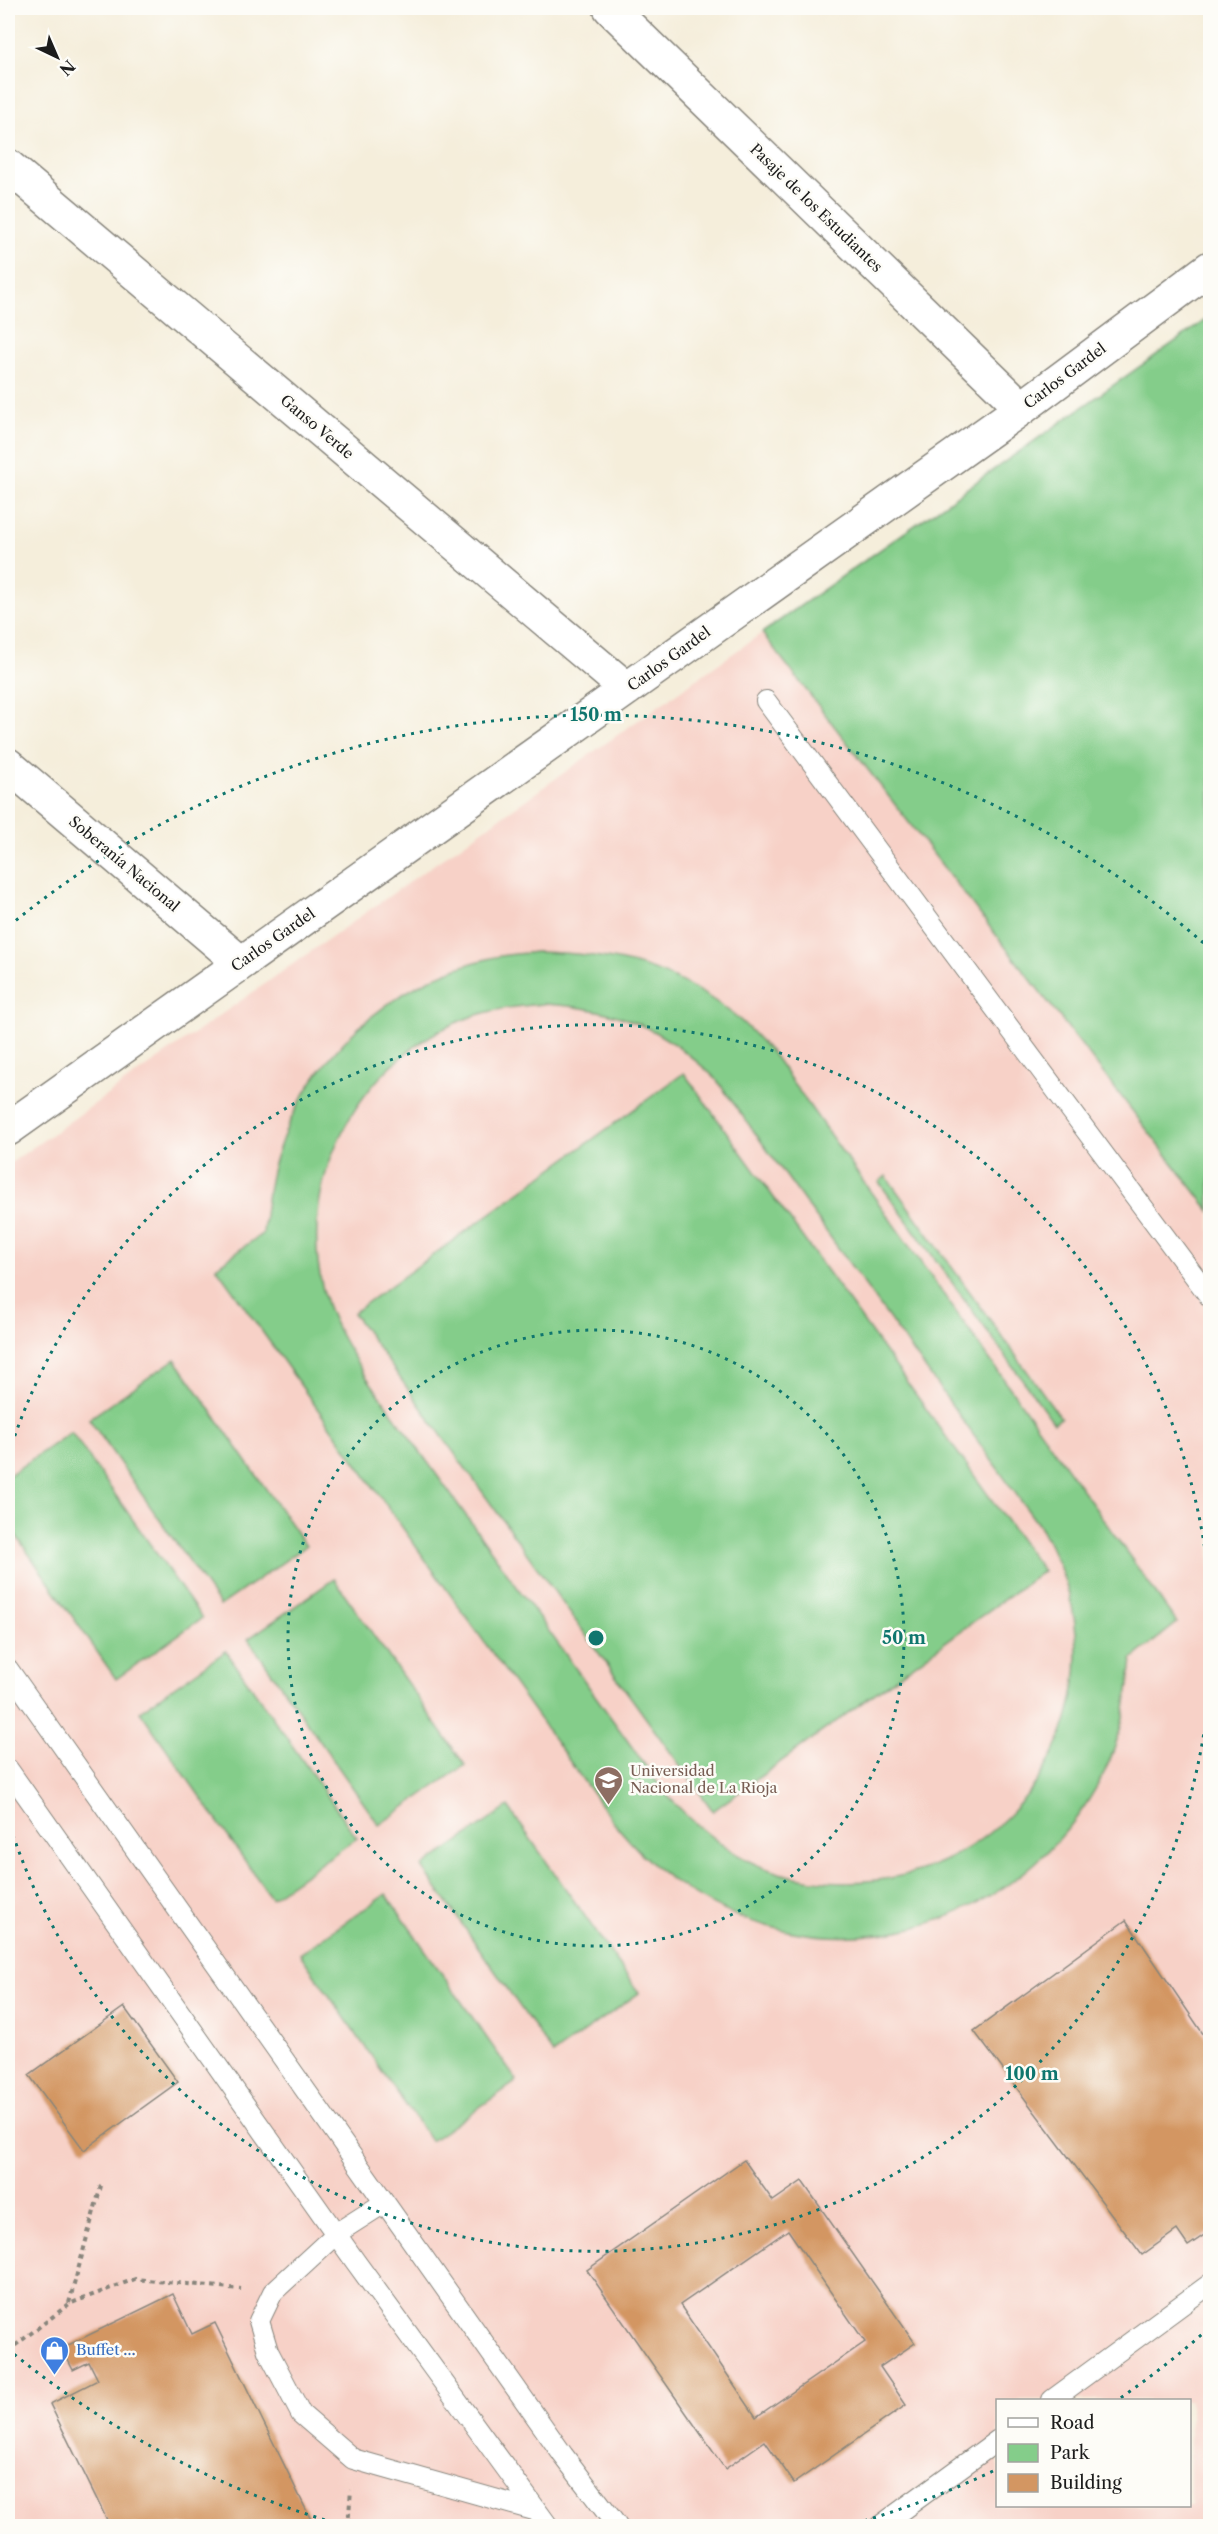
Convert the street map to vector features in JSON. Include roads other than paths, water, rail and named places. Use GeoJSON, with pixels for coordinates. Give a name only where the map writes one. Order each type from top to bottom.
{"type":"FeatureCollection","features":[{"type":"Feature","properties":{"kind":"street","name":"Pasaje de los Estudiantes"},"geometry":{"type":"LineString","coordinates":[[609,8],[1022,408]]}},
{"type":"Feature","properties":{"kind":"street","name":"Ganso Verde"},"geometry":{"type":"LineString","coordinates":[[8,165],[627,689]]}},
{"type":"Feature","properties":{"kind":"street","name":"Carlos Gardel"},"geometry":{"type":"LineString","coordinates":[[8,1130],[1022,408],[1210,268]]}},
{"type":"Feature","properties":{"kind":"street","name":"Soberanía Nacional"},"geometry":{"type":"LineString","coordinates":[[8,765],[241,963]]}},
{"type":"Feature","properties":{"kind":"lane"},"geometry":{"type":"LineString","coordinates":[[766,702],[1210,1297]]}},
{"type":"Feature","properties":{"kind":"lane"},"geometry":{"type":"LineString","coordinates":[[8,1670],[563,2455],[617,2526]]}},
{"type":"Feature","properties":{"kind":"lane"},"geometry":{"type":"LineString","coordinates":[[8,1769],[355,2261],[542,2519]]}},
{"type":"Feature","properties":{"kind":"lane"},"geometry":{"type":"LineString","coordinates":[[384,2203],[337,2233],[273,2292],[259,2321],[268,2351],[301,2414],[353,2459],[542,2519]]}},
{"type":"Feature","properties":{"kind":"lane"},"geometry":{"type":"LineString","coordinates":[[1053,2399],[1210,2284]]}},
{"type":"Feature","properties":{"kind":"lane"},"geometry":{"type":"LineString","coordinates":[[880,2526],[996,2441]]}},
{"type":"Feature","properties":{"kind":"place","name":"Universidad Nacional de La Rioja"},"geometry":{"type":"Point","coordinates":[609,1806]}},
{"type":"Feature","properties":{"kind":"place","name":"Buffet ..."},"geometry":{"type":"Point","coordinates":[55,2376]}}]}
